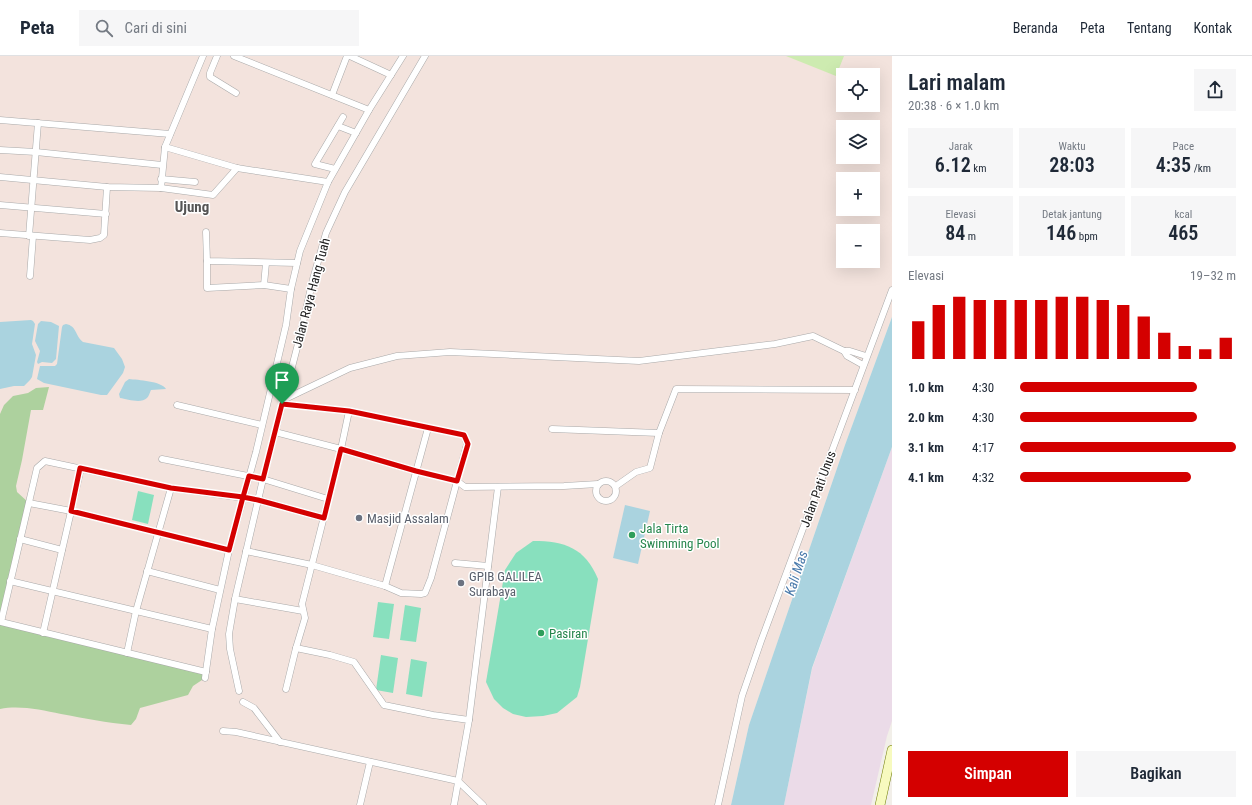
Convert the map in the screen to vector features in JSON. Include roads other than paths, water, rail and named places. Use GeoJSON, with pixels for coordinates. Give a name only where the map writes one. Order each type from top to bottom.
{"type":"FeatureCollection","features":[{"type":"Feature","properties":{"kind":"street"},"geometry":{"type":"LineString","coordinates":[[161,188],[162,165],[165,147],[203,56]]}},
{"type":"Feature","properties":{"kind":"street"},"geometry":{"type":"LineString","coordinates":[[217,56],[210,73],[210,77],[236,92]]}},
{"type":"Feature","properties":{"kind":"street"},"geometry":{"type":"LineString","coordinates":[[234,56],[369,110]]}},
{"type":"Feature","properties":{"kind":"street"},"geometry":{"type":"LineString","coordinates":[[332,95],[348,56],[391,75]]}},
{"type":"Feature","properties":{"kind":"street","name":"Jalan Raya Hang Tuah"},"geometry":{"type":"LineString","coordinates":[[127,653],[205,675],[220,590],[286,325],[291,289],[300,250],[328,182],[369,110],[403,56]]}},
{"type":"Feature","properties":{"kind":"street","name":"Jalan Raya Hang Tuah"},"geometry":{"type":"LineString","coordinates":[[239,691],[230,649],[229,634],[235,599],[263,479],[313,279],[330,224],[345,192],[425,56]]}},
{"type":"Feature","properties":{"kind":"street"},"geometry":{"type":"LineString","coordinates":[[335,169],[315,164],[343,117]]}},
{"type":"Feature","properties":{"kind":"street"},"geometry":{"type":"LineString","coordinates":[[0,120],[170,134]]}},
{"type":"Feature","properties":{"kind":"street"},"geometry":{"type":"LineString","coordinates":[[30,276],[31,208],[38,123]]}},
{"type":"Feature","properties":{"kind":"street"},"geometry":{"type":"LineString","coordinates":[[338,126],[356,133]]}},
{"type":"Feature","properties":{"kind":"street"},"geometry":{"type":"LineString","coordinates":[[165,147],[237,168],[328,182]]}},
{"type":"Feature","properties":{"kind":"street"},"geometry":{"type":"LineString","coordinates":[[0,150],[36,152],[162,165]]}},
{"type":"Feature","properties":{"kind":"street"},"geometry":{"type":"LineString","coordinates":[[0,177],[107,187],[161,188],[214,195],[237,168]]}},
{"type":"Feature","properties":{"kind":"street"},"geometry":{"type":"LineString","coordinates":[[161,179],[195,182]]}},
{"type":"Feature","properties":{"kind":"street"},"geometry":{"type":"LineString","coordinates":[[0,233],[90,240],[100,238],[104,235],[107,187]]}},
{"type":"Feature","properties":{"kind":"street"},"geometry":{"type":"LineString","coordinates":[[0,205],[106,214]]}},
{"type":"Feature","properties":{"kind":"street"},"geometry":{"type":"LineString","coordinates":[[206,232],[207,288],[264,284],[291,289]]}},
{"type":"Feature","properties":{"kind":"street"},"geometry":{"type":"LineString","coordinates":[[207,260],[297,263]]}},
{"type":"Feature","properties":{"kind":"street"},"geometry":{"type":"LineString","coordinates":[[264,284],[266,263]]}},
{"type":"Feature","properties":{"kind":"street","name":"Jalan Pati Unus"},"geometry":{"type":"LineString","coordinates":[[718,805],[742,696],[761,641],[855,390],[866,356],[892,290]]}},
{"type":"Feature","properties":{"kind":"street"},"geometry":{"type":"LineString","coordinates":[[283,402],[350,368],[397,356],[450,352],[639,361],[775,344],[813,336],[844,351],[850,351],[866,356]]}},
{"type":"Feature","properties":{"kind":"street"},"geometry":{"type":"LineString","coordinates":[[844,351],[847,356],[864,365]]}},
{"type":"Feature","properties":{"kind":"street"},"geometry":{"type":"LineString","coordinates":[[616,486],[636,472],[650,468],[659,433],[676,389],[855,390]]}},
{"type":"Feature","properties":{"kind":"street"},"geometry":{"type":"LineString","coordinates":[[246,551],[312,565],[385,586],[401,593],[425,593],[431,578],[468,444],[464,435],[349,411],[283,402]]}},
{"type":"Feature","properties":{"kind":"street"},"geometry":{"type":"LineString","coordinates":[[177,405],[262,424]]}},
{"type":"Feature","properties":{"kind":"street"},"geometry":{"type":"LineString","coordinates":[[286,689],[305,618],[302,604],[341,449],[349,411]]}},
{"type":"Feature","properties":{"kind":"street"},"geometry":{"type":"LineString","coordinates":[[385,586],[428,428]]}},
{"type":"Feature","properties":{"kind":"street"},"geometry":{"type":"LineString","coordinates":[[552,429],[659,433]]}},
{"type":"Feature","properties":{"kind":"street"},"geometry":{"type":"LineString","coordinates":[[275,432],[457,481],[465,487],[564,486],[598,484],[604,481],[611,482],[616,486]]}},
{"type":"Feature","properties":{"kind":"street"},"geometry":{"type":"LineString","coordinates":[[162,459],[263,479],[328,499]]}},
{"type":"Feature","properties":{"kind":"street"},"geometry":{"type":"LineString","coordinates":[[171,488],[146,571],[127,653],[1,622],[37,468],[45,461],[171,488],[258,500],[324,518]]}},
{"type":"Feature","properties":{"kind":"street"},"geometry":{"type":"LineString","coordinates":[[43,632],[80,468]]}},
{"type":"Feature","properties":{"kind":"street"},"geometry":{"type":"LineString","coordinates":[[598,484],[596,491],[598,497],[604,501],[611,500],[616,496],[616,486]]}},
{"type":"Feature","properties":{"kind":"street"},"geometry":{"type":"LineString","coordinates":[[454,805],[468,720],[498,487]]}},
{"type":"Feature","properties":{"kind":"street"},"geometry":{"type":"LineString","coordinates":[[29,503],[71,511],[229,550]]}},
{"type":"Feature","properties":{"kind":"street"},"geometry":{"type":"LineString","coordinates":[[20,539],[62,550]]}},
{"type":"Feature","properties":{"kind":"street"},"geometry":{"type":"LineString","coordinates":[[455,563],[488,566]]}},
{"type":"Feature","properties":{"kind":"street"},"geometry":{"type":"LineString","coordinates":[[146,571],[220,590]]}},
{"type":"Feature","properties":{"kind":"street"},"geometry":{"type":"LineString","coordinates":[[10,581],[212,629]]}},
{"type":"Feature","properties":{"kind":"street"},"geometry":{"type":"LineString","coordinates":[[235,599],[304,611]]}},
{"type":"Feature","properties":{"kind":"street"},"geometry":{"type":"LineString","coordinates":[[296,648],[354,662],[384,705],[433,715],[468,720]]}},
{"type":"Feature","properties":{"kind":"street"},"geometry":{"type":"LineString","coordinates":[[243,702],[254,708],[280,742]]}},
{"type":"Feature","properties":{"kind":"street"},"geometry":{"type":"LineString","coordinates":[[223,731],[236,732],[458,781],[483,805]]}},
{"type":"Feature","properties":{"kind":"street"},"geometry":{"type":"LineString","coordinates":[[880,805],[892,750]]}},
{"type":"Feature","properties":{"kind":"street"},"geometry":{"type":"LineString","coordinates":[[360,805],[370,762]]}},
{"type":"Feature","properties":{"kind":"water"},"geometry":{"type":"Polygon","coordinates":[[[892,317],[892,447],[812,668],[784,805],[731,805],[749,725],[845,445],[892,317]]]}},
{"type":"Feature","properties":{"kind":"water"},"geometry":{"type":"Polygon","coordinates":[[[31,320],[35,324],[32,344],[36,355],[32,377],[24,386],[14,386],[0,389],[0,322],[31,320]]]}},
{"type":"Feature","properties":{"kind":"water"},"geometry":{"type":"Polygon","coordinates":[[[41,321],[51,322],[59,326],[56,359],[52,363],[42,362],[38,364],[37,362],[40,351],[35,341],[38,324],[41,321]]]}},
{"type":"Feature","properties":{"kind":"water"},"geometry":{"type":"Polygon","coordinates":[[[66,324],[70,325],[74,329],[80,340],[83,342],[114,348],[122,359],[125,367],[123,373],[107,395],[44,383],[37,379],[40,366],[55,366],[57,364],[62,327],[66,324]]]}},
{"type":"Feature","properties":{"kind":"water"},"geometry":{"type":"Polygon","coordinates":[[[129,379],[143,380],[159,384],[166,389],[151,390],[147,398],[141,401],[120,398],[119,394],[125,382],[129,379]]]}},
{"type":"Feature","properties":{"kind":"water","name":"Jala Tirta Swimming Pool"},"geometry":{"type":"Polygon","coordinates":[[[625,505],[650,511],[638,564],[613,558],[625,505]]]}},
{"type":"Feature","properties":{"kind":"place","name":"Masjid Assalam"},"geometry":{"type":"Point","coordinates":[359,518]}},
{"type":"Feature","properties":{"kind":"place","name":"Jala Tirta Swimming Pool"},"geometry":{"type":"Point","coordinates":[632,535]}},
{"type":"Feature","properties":{"kind":"place","name":"GPIB GALILEA Surabaya"},"geometry":{"type":"Point","coordinates":[461,583]}},
{"type":"Feature","properties":{"kind":"place","name":"Pasiran"},"geometry":{"type":"Point","coordinates":[541,633]}},
{"type":"Feature","properties":{"kind":"district","name":"Ujung"},"geometry":{"type":"Point","coordinates":[192,207]}},
{"type":"Feature","properties":{"kind":"water label","name":"Kali Mas"},"geometry":{"type":"Point","coordinates":[796,573]}}]}
